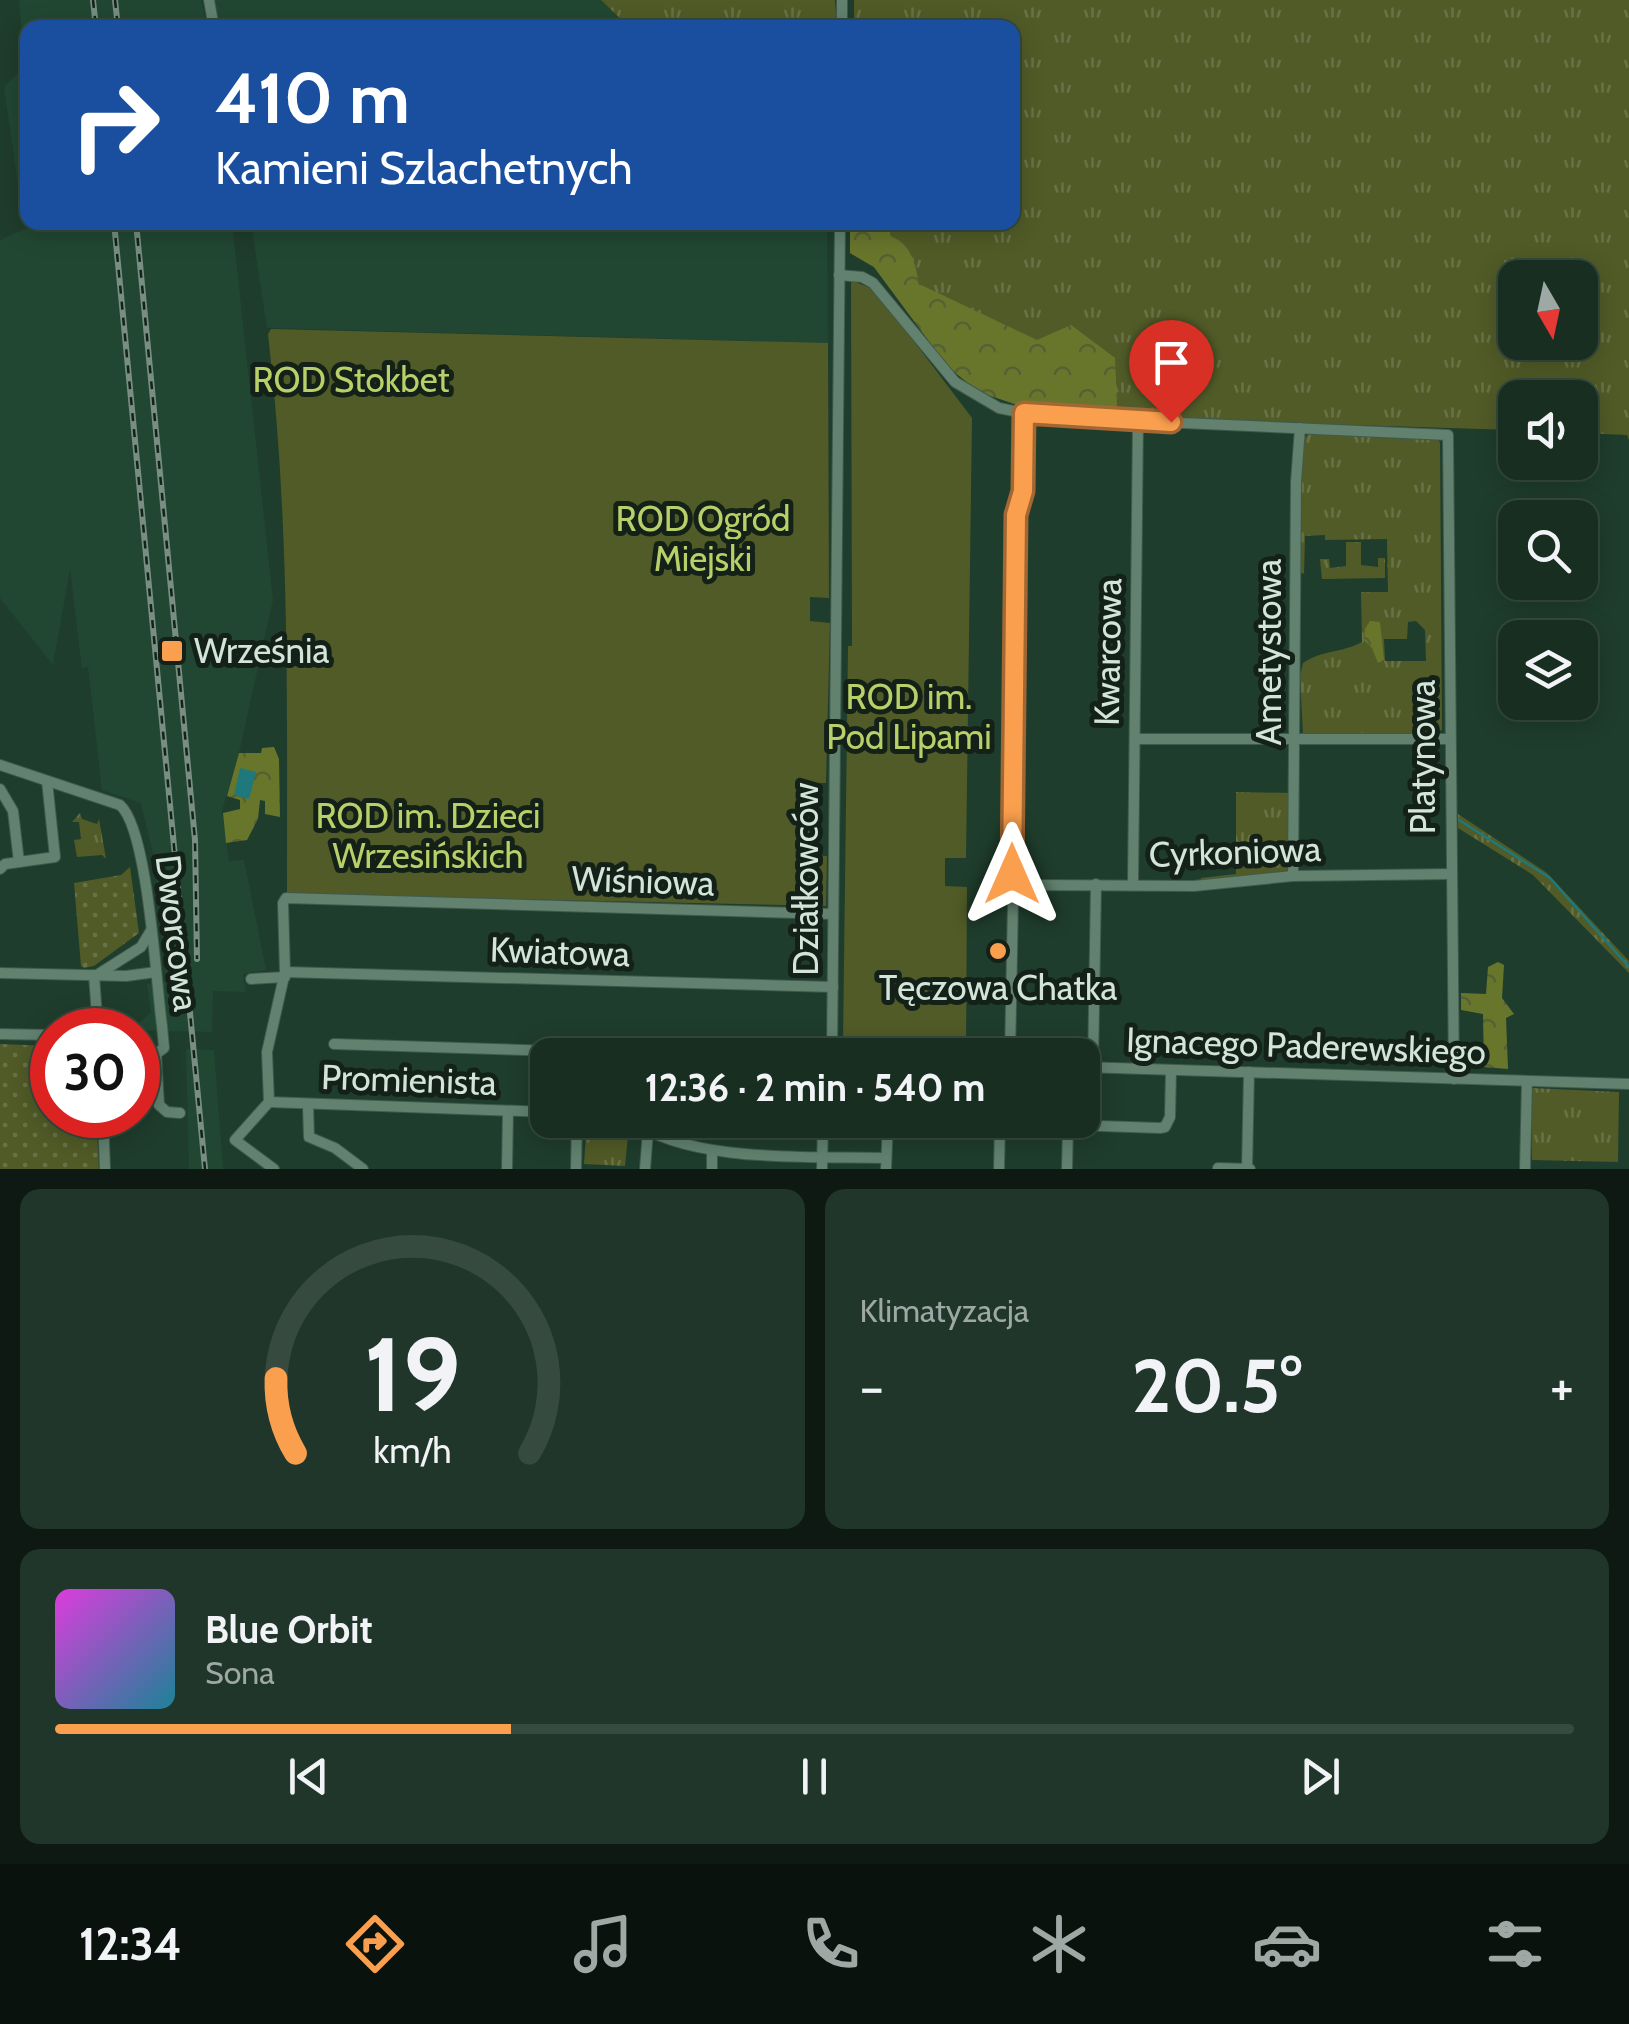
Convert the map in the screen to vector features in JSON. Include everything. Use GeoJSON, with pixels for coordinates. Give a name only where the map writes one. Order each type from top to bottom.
{"type":"FeatureCollection","features":[{"type":"Feature","properties":{"kind":"street","name":"Działkowców"},"geometry":{"type":"LineString","coordinates":[[832,1038],[840,230]]}},
{"type":"Feature","properties":{"kind":"street"},"geometry":{"type":"LineString","coordinates":[[840,275],[862,277],[882,291],[956,382],[1000,408],[1138,421],[1300,428]]}},
{"type":"Feature","properties":{"kind":"street"},"geometry":{"type":"LineString","coordinates":[[1010,1038],[1013,902],[1021,889],[1012,874],[1013,677],[1016,515],[1023,491],[1024,413]]}},
{"type":"Feature","properties":{"kind":"street","name":"Kwarcowa"},"geometry":{"type":"LineString","coordinates":[[1133,884],[1138,421]]}},
{"type":"Feature","properties":{"kind":"street","name":"Platynowa"},"geometry":{"type":"LineString","coordinates":[[1300,428],[1448,435],[1454,1079]]}},
{"type":"Feature","properties":{"kind":"street","name":"Ametystowa"},"geometry":{"type":"LineString","coordinates":[[1293,876],[1296,482],[1300,428]]}},
{"type":"Feature","properties":{"kind":"street"},"geometry":{"type":"LineString","coordinates":[[1134,739],[1450,738]]}},
{"type":"Feature","properties":{"kind":"street"},"geometry":{"type":"LineString","coordinates":[[0,765],[47,781],[55,857],[3,864],[0,869]]}},
{"type":"Feature","properties":{"kind":"street","name":"Dworcowa"},"geometry":{"type":"LineString","coordinates":[[47,781],[120,805],[130,816],[136,833],[164,1048],[156,1054],[158,1105],[167,1112],[180,1114]]}},
{"type":"Feature","properties":{"kind":"street"},"geometry":{"type":"LineString","coordinates":[[0,789],[13,811],[19,862]]}},
{"type":"Feature","properties":{"kind":"street","name":"Cyrkoniowa"},"geometry":{"type":"LineString","coordinates":[[1021,889],[1035,885],[1194,886],[1293,876],[1452,874]]}},
{"type":"Feature","properties":{"kind":"street"},"geometry":{"type":"LineString","coordinates":[[1089,1038],[1096,884]]}},
{"type":"Feature","properties":{"kind":"street","name":"Wiśniowa"},"geometry":{"type":"LineString","coordinates":[[285,974],[282,903],[286,898],[833,914]]}},
{"type":"Feature","properties":{"kind":"street"},"geometry":{"type":"LineString","coordinates":[[94,975],[140,947],[150,932]]}},
{"type":"Feature","properties":{"kind":"street"},"geometry":{"type":"LineString","coordinates":[[0,973],[126,976],[156,972]]}},
{"type":"Feature","properties":{"kind":"street"},"geometry":{"type":"LineString","coordinates":[[274,1169],[235,1140],[269,1102],[267,1050],[285,974]]}},
{"type":"Feature","properties":{"kind":"street","name":"Kwiatowa"},"geometry":{"type":"LineString","coordinates":[[251,979],[285,974],[832,987]]}},
{"type":"Feature","properties":{"kind":"street"},"geometry":{"type":"LineString","coordinates":[[94,975],[96,1008]]}},
{"type":"Feature","properties":{"kind":"street"},"geometry":{"type":"LineString","coordinates":[[0,1034],[30,1035]]}},
{"type":"Feature","properties":{"kind":"street"},"geometry":{"type":"LineString","coordinates":[[334,1044],[530,1051]]}},
{"type":"Feature","properties":{"kind":"street","name":"Ignacego Paderewskiego"},"geometry":{"type":"LineString","coordinates":[[1100,1067],[1629,1084]]}},
{"type":"Feature","properties":{"kind":"street"},"geometry":{"type":"LineString","coordinates":[[1100,1126],[1166,1127],[1170,1118],[1171,1070]]}},
{"type":"Feature","properties":{"kind":"street"},"geometry":{"type":"LineString","coordinates":[[1218,1168],[1248,1169],[1249,1072]]}},
{"type":"Feature","properties":{"kind":"street","name":"Ignacego Paderewskiego"},"geometry":{"type":"LineString","coordinates":[[1525,1169],[1527,1081]]}},
{"type":"Feature","properties":{"kind":"street","name":"Promienista"},"geometry":{"type":"LineString","coordinates":[[269,1102],[530,1111]]}},
{"type":"Feature","properties":{"kind":"street"},"geometry":{"type":"LineString","coordinates":[[308,1104],[309,1138],[335,1148],[363,1169]]}},
{"type":"Feature","properties":{"kind":"street"},"geometry":{"type":"LineString","coordinates":[[507,1169],[508,1110]]}},
{"type":"Feature","properties":{"kind":"street"},"geometry":{"type":"LineString","coordinates":[[103,1138],[105,1169]]}},
{"type":"Feature","properties":{"kind":"street"},"geometry":{"type":"LineString","coordinates":[[576,1169],[577,1138]]}},
{"type":"Feature","properties":{"kind":"street"},"geometry":{"type":"LineString","coordinates":[[645,1169],[647,1138]]}},
{"type":"Feature","properties":{"kind":"street"},"geometry":{"type":"LineString","coordinates":[[670,1138],[712,1151],[822,1156],[886,1164],[887,1138]]}},
{"type":"Feature","properties":{"kind":"street"},"geometry":{"type":"LineString","coordinates":[[822,1138],[822,1169]]}},
{"type":"Feature","properties":{"kind":"street"},"geometry":{"type":"LineString","coordinates":[[999,1169],[1000,1138]]}},
{"type":"Feature","properties":{"kind":"street"},"geometry":{"type":"LineString","coordinates":[[1068,1138],[1068,1169]]}},
{"type":"Feature","properties":{"kind":"street"},"geometry":{"type":"LineString","coordinates":[[712,1151],[712,1169]]}},
{"type":"Feature","properties":{"kind":"street"},"geometry":{"type":"LineString","coordinates":[[780,1154],[780,1169]]}},
{"type":"Feature","properties":{"kind":"shaded area"},"geometry":{"type":"Polygon","coordinates":[[[19,0],[201,0],[206,20],[21,20],[19,0]]]}},
{"type":"Feature","properties":{"kind":"shaded area"},"geometry":{"type":"Polygon","coordinates":[[[213,0],[611,0],[630,20],[217,20],[213,0]]]}},
{"type":"Feature","properties":{"kind":"shaded area"},"geometry":{"type":"Polygon","coordinates":[[[20,71],[20,189],[18,184],[4,87],[20,71]]]}},
{"type":"Feature","properties":{"kind":"shaded area"},"geometry":{"type":"Polygon","coordinates":[[[23,230],[233,230],[273,600],[222,811],[229,861],[244,860],[266,970],[243,974],[246,992],[213,991],[212,1032],[160,1031],[160,1008],[150,1008],[147,984],[166,982],[155,862],[141,803],[102,790],[88,667],[82,668],[70,569],[53,665],[0,598],[0,240],[23,230]]]}},
{"type":"Feature","properties":{"kind":"shaded area"},"geometry":{"type":"Polygon","coordinates":[[[252,230],[827,231],[828,343],[267,328],[252,230]]]}},
{"type":"Feature","properties":{"kind":"shaded area"},"geometry":{"type":"Polygon","coordinates":[[[186,1049],[214,1050],[223,1169],[189,1169],[186,1049]]]}},
{"type":"Feature","properties":{"kind":"green space"},"geometry":{"type":"Polygon","coordinates":[[[601,0],[835,0],[836,20],[622,20],[601,0]]]}},
{"type":"Feature","properties":{"kind":"green space"},"geometry":{"type":"Polygon","coordinates":[[[854,0],[1629,0],[1629,440],[1627,435],[1598,434],[1598,380],[1498,380],[1498,429],[1160,419],[1029,409],[948,367],[874,267],[850,253],[850,230],[1020,230],[1020,20],[854,20],[854,0]]]}},
{"type":"Feature","properties":{"kind":"green space"},"geometry":{"type":"Polygon","coordinates":[[[850,230],[890,230],[890,236],[908,249],[919,284],[1037,340],[1071,325],[1115,358],[1117,405],[1112,415],[1029,409],[979,392],[948,367],[874,267],[850,253],[850,230]]]}},
{"type":"Feature","properties":{"kind":"green space","name":"ROD im. Pod Lipami"},"geometry":{"type":"Polygon","coordinates":[[[851,280],[870,288],[894,315],[972,418],[966,858],[945,858],[945,886],[967,887],[966,1038],[843,1038],[848,646],[852,646],[851,280]]]}},
{"type":"Feature","properties":{"kind":"green space"},"geometry":{"type":"Polygon","coordinates":[[[271,329],[828,343],[829,598],[810,597],[810,621],[830,623],[826,783],[816,783],[816,790],[809,790],[809,855],[827,856],[826,906],[287,894],[286,614],[268,334],[271,329]]]}},
{"type":"Feature","properties":{"kind":"green space"},"geometry":{"type":"Polygon","coordinates":[[[1309,434],[1438,439],[1440,443],[1442,730],[1430,734],[1303,734],[1303,663],[1362,642],[1361,592],[1388,592],[1387,539],[1325,540],[1325,535],[1305,536],[1304,574],[1300,572],[1297,484],[1302,440],[1309,434]],[[1416,621],[1408,622],[1407,639],[1384,639],[1385,661],[1426,661],[1425,630],[1416,621]]]}},
{"type":"Feature","properties":{"kind":"green space"},"geometry":{"type":"Polygon","coordinates":[[[1346,542],[1361,542],[1361,565],[1378,567],[1378,558],[1385,558],[1385,578],[1322,579],[1320,559],[1329,559],[1330,568],[1346,566],[1346,542]]]}},
{"type":"Feature","properties":{"kind":"green space"},"geometry":{"type":"Polygon","coordinates":[[[1370,621],[1380,622],[1384,660],[1378,663],[1364,640],[1370,621]]]}},
{"type":"Feature","properties":{"kind":"green space"},"geometry":{"type":"Polygon","coordinates":[[[274,747],[279,759],[280,817],[265,814],[265,801],[260,800],[258,819],[247,840],[226,843],[223,813],[240,809],[240,800],[227,796],[239,753],[261,753],[262,748],[274,747]]]}},
{"type":"Feature","properties":{"kind":"green space"},"geometry":{"type":"Polygon","coordinates":[[[1236,792],[1292,793],[1288,870],[1201,882],[1201,878],[1236,874],[1236,792]]]}},
{"type":"Feature","properties":{"kind":"green space"},"geometry":{"type":"Polygon","coordinates":[[[80,813],[82,819],[97,824],[99,819],[106,859],[102,855],[77,857],[74,840],[81,839],[79,822],[72,822],[80,813]]]}},
{"type":"Feature","properties":{"kind":"green space"},"geometry":{"type":"Polygon","coordinates":[[[1458,814],[1547,873],[1629,961],[1629,973],[1533,875],[1458,828],[1458,814]]]}},
{"type":"Feature","properties":{"kind":"green space"},"geometry":{"type":"Polygon","coordinates":[[[130,867],[139,933],[94,966],[84,968],[74,883],[121,875],[130,867]]]}},
{"type":"Feature","properties":{"kind":"green space"},"geometry":{"type":"Polygon","coordinates":[[[1498,962],[1504,965],[1502,998],[1514,1014],[1506,1018],[1508,1069],[1484,1067],[1483,1014],[1461,1010],[1461,993],[1486,994],[1488,967],[1498,962]]]}},
{"type":"Feature","properties":{"kind":"green space"},"geometry":{"type":"Polygon","coordinates":[[[0,1044],[30,1045],[30,1138],[97,1138],[99,1169],[0,1169],[0,1044]]]}},
{"type":"Feature","properties":{"kind":"green space"},"geometry":{"type":"Polygon","coordinates":[[[1532,1088],[1619,1092],[1618,1162],[1532,1160],[1532,1088]]]}},
{"type":"Feature","properties":{"kind":"green space"},"geometry":{"type":"Polygon","coordinates":[[[586,1138],[628,1138],[625,1166],[584,1164],[586,1138]]]}},
{"type":"Feature","properties":{"kind":"water"},"geometry":{"type":"Polygon","coordinates":[[[240,768],[256,772],[249,799],[234,795],[240,768]]]}},
{"type":"Feature","properties":{"kind":"waterway"},"geometry":{"type":"LineString","coordinates":[[1459,820],[1550,878],[1629,967]]}},
{"type":"Feature","properties":{"kind":"railway"},"geometry":{"type":"LineString","coordinates":[[93,0],[95,20]]}},
{"type":"Feature","properties":{"kind":"railway"},"geometry":{"type":"LineString","coordinates":[[115,0],[117,20]]}},
{"type":"Feature","properties":{"kind":"railway"},"geometry":{"type":"LineString","coordinates":[[115,230],[205,1169]]}},
{"type":"Feature","properties":{"kind":"railway"},"geometry":{"type":"LineString","coordinates":[[137,230],[195,840],[197,959]]}},
{"type":"Feature","properties":{"kind":"place","name":"Września"},"geometry":{"type":"Point","coordinates":[172,651]}},
{"type":"Feature","properties":{"kind":"place","name":"Tęczowa Chatka"},"geometry":{"type":"Point","coordinates":[998,951]}},
{"type":"Feature","properties":{"kind":"route"},"geometry":{"type":"LineString","coordinates":[[1012,874],[1016,515],[1023,491],[1024,413],[1171,422]]}},
{"type":"Feature","properties":{"kind":"park label","name":"ROD Stokbet"},"geometry":{"type":"Point","coordinates":[351,380]}},
{"type":"Feature","properties":{"kind":"park label","name":"ROD Ogród Miejski"},"geometry":{"type":"Point","coordinates":[703,539]}},
{"type":"Feature","properties":{"kind":"park label","name":"ROD im. Dzieci Wrzesińskich"},"geometry":{"type":"Point","coordinates":[428,836]}}]}
